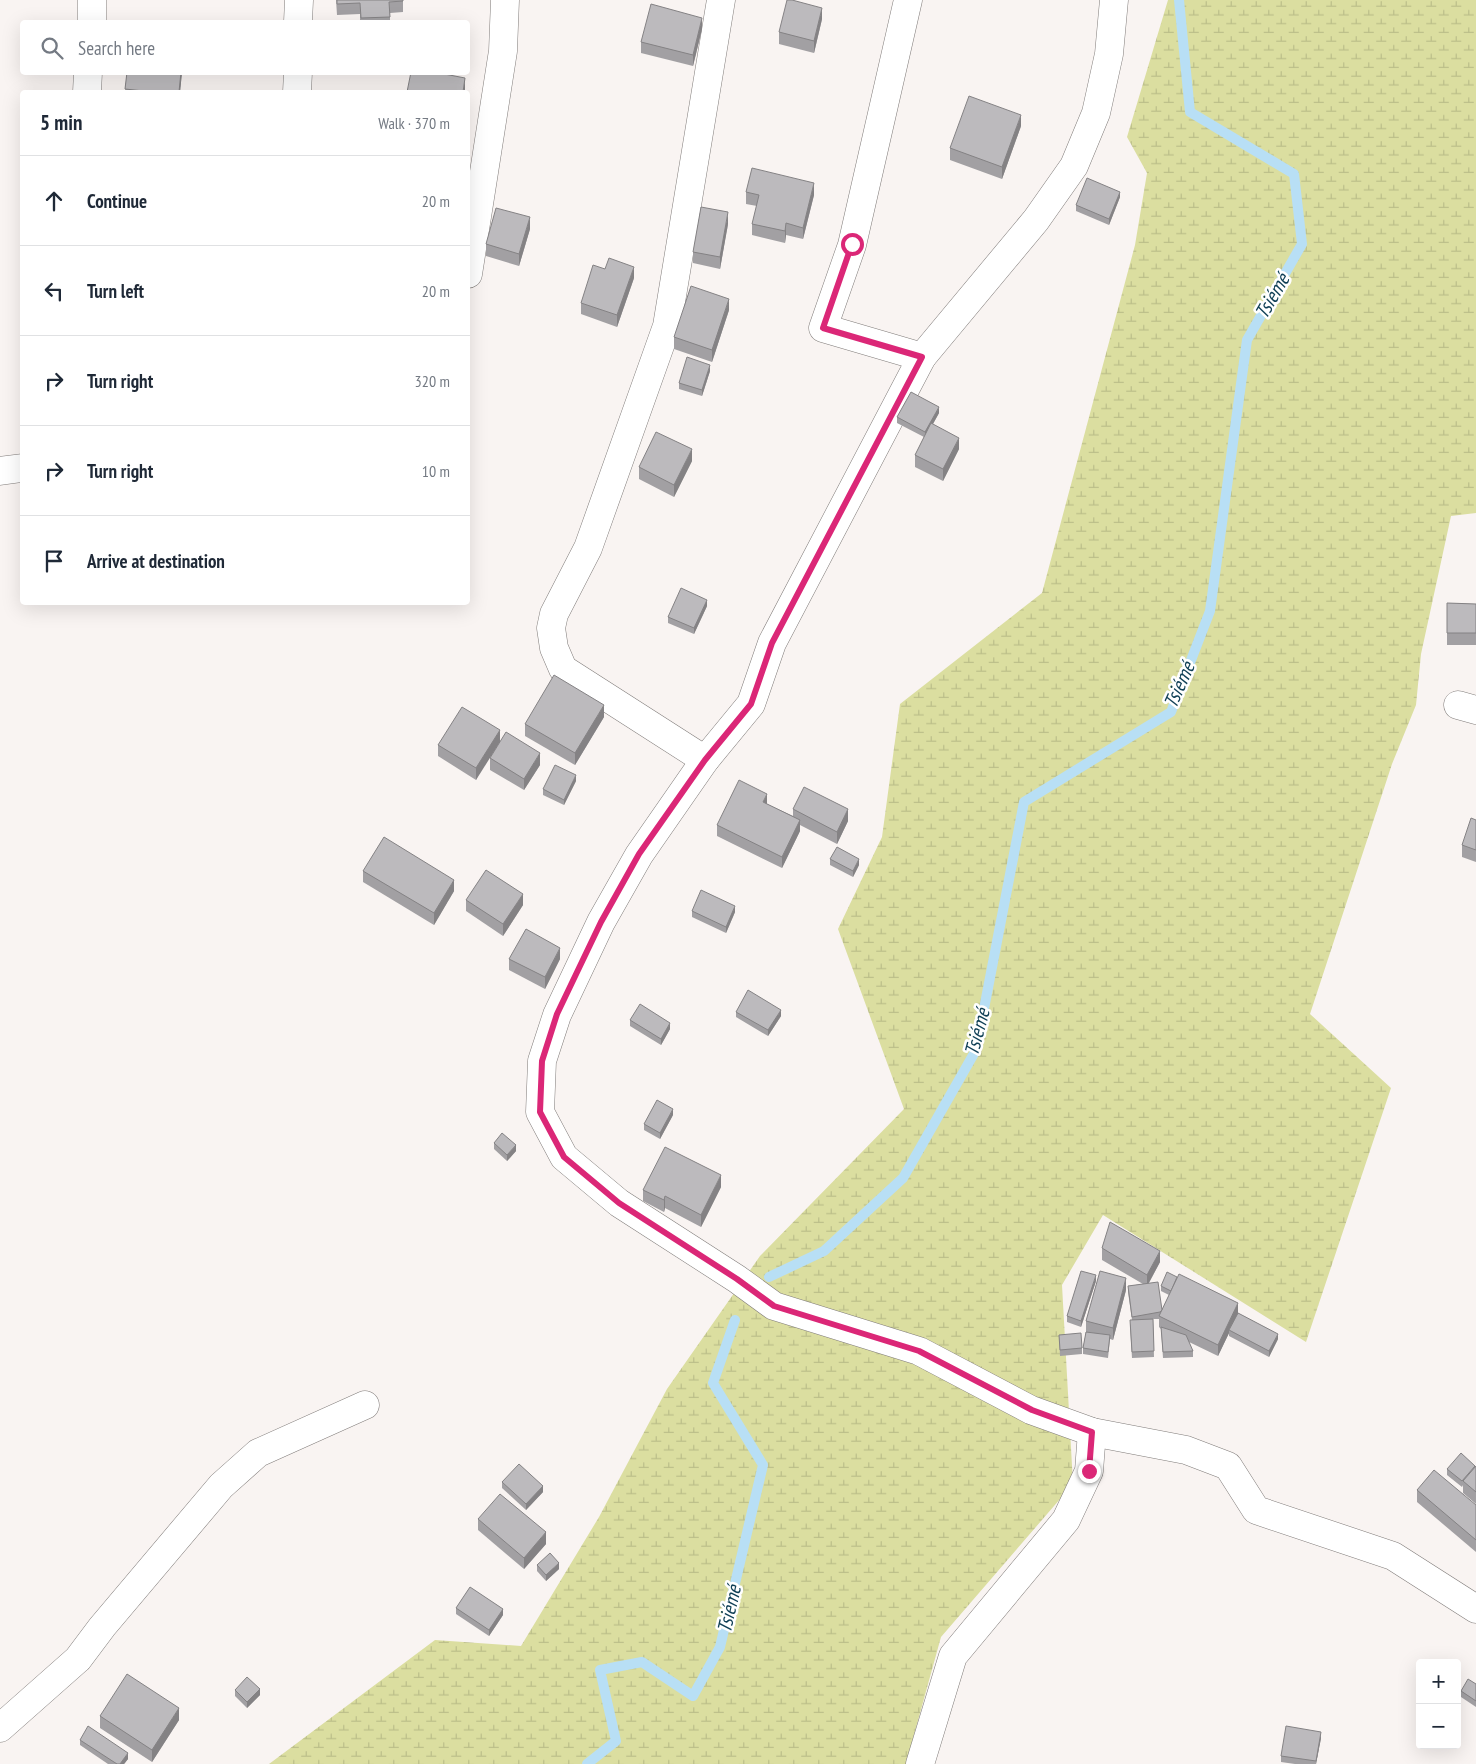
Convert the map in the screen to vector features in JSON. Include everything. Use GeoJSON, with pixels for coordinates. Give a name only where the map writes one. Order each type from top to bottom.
{"type":"FeatureCollection","features":[{"type":"Feature","properties":{"kind":"street"},"geometry":{"type":"LineString","coordinates":[[92,0],[92,20]]}},
{"type":"Feature","properties":{"kind":"street"},"geometry":{"type":"LineString","coordinates":[[298,20],[299,0]]}},
{"type":"Feature","properties":{"kind":"street"},"geometry":{"type":"LineString","coordinates":[[470,261],[503,51],[505,0]]}},
{"type":"Feature","properties":{"kind":"street"},"geometry":{"type":"LineString","coordinates":[[705,760],[564,669],[554,648],[551,628],[554,614],[588,548],[667,326],[721,0]]}},
{"type":"Feature","properties":{"kind":"street"},"geometry":{"type":"LineString","coordinates":[[908,0],[852,244],[823,328],[922,357]]}},
{"type":"Feature","properties":{"kind":"street"},"geometry":{"type":"LineString","coordinates":[[1114,0],[1109,54],[1096,113],[1074,166],[1036,220],[922,357],[772,643],[751,704],[705,760],[639,854],[601,922],[557,1014],[542,1061],[540,1112],[564,1157],[619,1203],[737,1279],[774,1306],[919,1351],[1032,1410],[1092,1432],[1186,1450],[1228,1466],[1256,1510],[1393,1556],[1476,1609]]}},
{"type":"Feature","properties":{"kind":"street"},"geometry":{"type":"LineString","coordinates":[[87,90],[88,75]]}},
{"type":"Feature","properties":{"kind":"street"},"geometry":{"type":"LineString","coordinates":[[297,90],[298,75]]}},
{"type":"Feature","properties":{"kind":"street"},"geometry":{"type":"LineString","coordinates":[[0,471],[20,468]]}},
{"type":"Feature","properties":{"kind":"street"},"geometry":{"type":"LineString","coordinates":[[0,1728],[78,1659],[102,1627],[221,1486],[258,1453],[365,1405]]}},
{"type":"Feature","properties":{"kind":"street"},"geometry":{"type":"LineString","coordinates":[[920,1764],[953,1656],[1066,1520],[1089,1471],[1092,1432]]}},
{"type":"Feature","properties":{"kind":"green space"},"geometry":{"type":"Polygon","coordinates":[[[1168,0],[1476,0],[1476,513],[1451,516],[1421,654],[1416,705],[1392,764],[1310,1014],[1391,1088],[1306,1342],[1103,1215],[1062,1285],[1073,1484],[941,1637],[906,1764],[269,1764],[435,1640],[521,1646],[599,1517],[667,1389],[760,1256],[904,1109],[838,929],[882,837],[900,704],[1042,593],[1135,245],[1147,173],[1127,137],[1168,0]]]}},
{"type":"Feature","properties":{"kind":"building"},"geometry":{"type":"Polygon","coordinates":[[[337,0],[403,1],[389,2],[390,17],[361,18],[360,3],[337,4],[337,0]]]}},
{"type":"Feature","properties":{"kind":"building"},"geometry":{"type":"Polygon","coordinates":[[[787,0],[822,8],[814,41],[779,32],[787,0]]]}},
{"type":"Feature","properties":{"kind":"building"},"geometry":{"type":"Polygon","coordinates":[[[651,4],[702,18],[693,55],[641,42],[651,4]]]}},
{"type":"Feature","properties":{"kind":"building"},"geometry":{"type":"Polygon","coordinates":[[[127,75],[181,75],[179,90],[125,89],[127,75]]]}},
{"type":"Feature","properties":{"kind":"building"},"geometry":{"type":"Polygon","coordinates":[[[410,75],[450,75],[465,78],[463,90],[407,90],[410,75]]]}},
{"type":"Feature","properties":{"kind":"building"},"geometry":{"type":"Polygon","coordinates":[[[969,96],[1021,115],[1002,167],[950,148],[969,96]]]}},
{"type":"Feature","properties":{"kind":"building"},"geometry":{"type":"Polygon","coordinates":[[[752,168],[814,183],[803,228],[786,223],[785,231],[752,224],[759,195],[746,192],[752,168]]]}},
{"type":"Feature","properties":{"kind":"building"},"geometry":{"type":"Polygon","coordinates":[[[1087,178],[1120,192],[1109,219],[1076,205],[1087,178]]]}},
{"type":"Feature","properties":{"kind":"building"},"geometry":{"type":"Polygon","coordinates":[[[701,207],[728,212],[720,257],[693,252],[701,207]]]}},
{"type":"Feature","properties":{"kind":"building"},"geometry":{"type":"Polygon","coordinates":[[[496,208],[530,217],[519,254],[486,244],[496,208]]]}},
{"type":"Feature","properties":{"kind":"building"},"geometry":{"type":"Polygon","coordinates":[[[609,258],[634,267],[617,315],[581,303],[593,265],[605,269],[609,258]]]}},
{"type":"Feature","properties":{"kind":"building"},"geometry":{"type":"Polygon","coordinates":[[[691,286],[729,299],[712,350],[674,337],[691,286]]]}},
{"type":"Feature","properties":{"kind":"building"},"geometry":{"type":"Polygon","coordinates":[[[687,357],[710,365],[702,390],[679,383],[687,357]]]}},
{"type":"Feature","properties":{"kind":"building"},"geometry":{"type":"Polygon","coordinates":[[[911,392],[939,407],[925,432],[897,417],[911,392]]]}},
{"type":"Feature","properties":{"kind":"building"},"geometry":{"type":"Polygon","coordinates":[[[931,423],[959,438],[943,469],[915,455],[931,423]]]}},
{"type":"Feature","properties":{"kind":"building"},"geometry":{"type":"Polygon","coordinates":[[[656,432],[692,449],[674,485],[639,467],[656,432]]]}},
{"type":"Feature","properties":{"kind":"building"},"geometry":{"type":"Polygon","coordinates":[[[681,588],[707,600],[694,628],[668,617],[681,588]]]}},
{"type":"Feature","properties":{"kind":"building"},"geometry":{"type":"Polygon","coordinates":[[[1447,603],[1476,604],[1476,633],[1447,633],[1447,603]]]}},
{"type":"Feature","properties":{"kind":"building"},"geometry":{"type":"Polygon","coordinates":[[[554,675],[604,705],[575,753],[525,724],[554,675]]]}},
{"type":"Feature","properties":{"kind":"building"},"geometry":{"type":"Polygon","coordinates":[[[462,707],[500,730],[476,768],[438,745],[462,707]]]}},
{"type":"Feature","properties":{"kind":"building"},"geometry":{"type":"Polygon","coordinates":[[[506,732],[540,753],[524,779],[490,758],[506,732]]]}},
{"type":"Feature","properties":{"kind":"building"},"geometry":{"type":"Polygon","coordinates":[[[555,765],[576,775],[564,800],[543,789],[555,765]]]}},
{"type":"Feature","properties":{"kind":"building"},"geometry":{"type":"Polygon","coordinates":[[[739,780],[767,794],[763,802],[800,820],[782,857],[717,825],[739,780]]]}},
{"type":"Feature","properties":{"kind":"building"},"geometry":{"type":"Polygon","coordinates":[[[804,787],[848,809],[837,832],[793,809],[804,787]]]}},
{"type":"Feature","properties":{"kind":"building"},"geometry":{"type":"Polygon","coordinates":[[[1471,818],[1476,820],[1476,850],[1462,845],[1471,818]]]}},
{"type":"Feature","properties":{"kind":"building"},"geometry":{"type":"Polygon","coordinates":[[[384,837],[454,880],[434,913],[363,871],[384,837]]]}},
{"type":"Feature","properties":{"kind":"building"},"geometry":{"type":"Polygon","coordinates":[[[837,847],[859,859],[853,871],[830,859],[837,847]]]}},
{"type":"Feature","properties":{"kind":"building"},"geometry":{"type":"Polygon","coordinates":[[[486,870],[523,894],[503,924],[466,900],[486,870]]]}},
{"type":"Feature","properties":{"kind":"building"},"geometry":{"type":"Polygon","coordinates":[[[701,890],[735,906],[726,927],[692,911],[701,890]]]}},
{"type":"Feature","properties":{"kind":"building"},"geometry":{"type":"Polygon","coordinates":[[[526,929],[560,948],[545,977],[509,959],[526,929]]]}},
{"type":"Feature","properties":{"kind":"building"},"geometry":{"type":"Polygon","coordinates":[[[748,990],[781,1010],[768,1030],[736,1012],[748,990]]]}},
{"type":"Feature","properties":{"kind":"building"},"geometry":{"type":"Polygon","coordinates":[[[640,1004],[670,1023],[661,1039],[630,1020],[640,1004]]]}},
{"type":"Feature","properties":{"kind":"building"},"geometry":{"type":"Polygon","coordinates":[[[657,1100],[673,1109],[660,1133],[644,1124],[657,1100]]]}},
{"type":"Feature","properties":{"kind":"building"},"geometry":{"type":"Polygon","coordinates":[[[502,1133],[516,1145],[507,1155],[494,1143],[502,1133]]]}},
{"type":"Feature","properties":{"kind":"building"},"geometry":{"type":"Polygon","coordinates":[[[665,1147],[721,1175],[701,1215],[665,1196],[664,1200],[643,1190],[665,1147]]]}},
{"type":"Feature","properties":{"kind":"building"},"geometry":{"type":"Polygon","coordinates":[[[1110,1222],[1160,1251],[1147,1275],[1102,1248],[1110,1222]]]}},
{"type":"Feature","properties":{"kind":"building"},"geometry":{"type":"Polygon","coordinates":[[[1081,1271],[1096,1275],[1081,1321],[1067,1316],[1081,1271]]]}},
{"type":"Feature","properties":{"kind":"building"},"geometry":{"type":"Polygon","coordinates":[[[1100,1271],[1126,1278],[1113,1328],[1086,1321],[1100,1271]]]}},
{"type":"Feature","properties":{"kind":"building"},"geometry":{"type":"Polygon","coordinates":[[[1167,1272],[1177,1277],[1171,1291],[1161,1286],[1167,1272]]]}},
{"type":"Feature","properties":{"kind":"building"},"geometry":{"type":"Polygon","coordinates":[[[1179,1274],[1238,1303],[1218,1345],[1159,1316],[1179,1274]]]}},
{"type":"Feature","properties":{"kind":"building"},"geometry":{"type":"Polygon","coordinates":[[[1158,1282],[1162,1310],[1132,1317],[1128,1286],[1158,1282]]]}},
{"type":"Feature","properties":{"kind":"building"},"geometry":{"type":"Polygon","coordinates":[[[1238,1313],[1278,1334],[1269,1351],[1229,1330],[1238,1313]]]}},
{"type":"Feature","properties":{"kind":"building"},"geometry":{"type":"Polygon","coordinates":[[[1153,1319],[1154,1351],[1132,1352],[1130,1320],[1153,1319]]]}},
{"type":"Feature","properties":{"kind":"building"},"geometry":{"type":"Polygon","coordinates":[[[1161,1327],[1186,1335],[1193,1351],[1163,1352],[1161,1327]]]}},
{"type":"Feature","properties":{"kind":"building"},"geometry":{"type":"Polygon","coordinates":[[[1086,1332],[1110,1335],[1108,1352],[1083,1348],[1086,1332]]]}},
{"type":"Feature","properties":{"kind":"building"},"geometry":{"type":"Polygon","coordinates":[[[1081,1333],[1082,1348],[1060,1350],[1059,1335],[1081,1333]]]}},
{"type":"Feature","properties":{"kind":"building"},"geometry":{"type":"Polygon","coordinates":[[[1461,1453],[1475,1466],[1462,1481],[1447,1469],[1461,1453]]]}},
{"type":"Feature","properties":{"kind":"building"},"geometry":{"type":"Polygon","coordinates":[[[519,1464],[543,1486],[526,1504],[502,1482],[519,1464]]]}},
{"type":"Feature","properties":{"kind":"building"},"geometry":{"type":"Polygon","coordinates":[[[1476,1466],[1476,1492],[1463,1481],[1476,1466]]]}},
{"type":"Feature","properties":{"kind":"building"},"geometry":{"type":"Polygon","coordinates":[[[1434,1470],[1476,1505],[1476,1540],[1417,1490],[1434,1470]]]}},
{"type":"Feature","properties":{"kind":"building"},"geometry":{"type":"Polygon","coordinates":[[[500,1494],[546,1532],[524,1558],[478,1519],[500,1494]]]}},
{"type":"Feature","properties":{"kind":"building"},"geometry":{"type":"Polygon","coordinates":[[[550,1553],[559,1563],[546,1575],[537,1565],[550,1553]]]}},
{"type":"Feature","properties":{"kind":"building"},"geometry":{"type":"Polygon","coordinates":[[[470,1587],[503,1609],[489,1630],[456,1608],[470,1587]]]}},
{"type":"Feature","properties":{"kind":"building"},"geometry":{"type":"Polygon","coordinates":[[[127,1674],[179,1708],[152,1750],[100,1716],[127,1674]]]}},
{"type":"Feature","properties":{"kind":"building"},"geometry":{"type":"Polygon","coordinates":[[[247,1677],[260,1689],[247,1702],[235,1690],[247,1677]]]}},
{"type":"Feature","properties":{"kind":"building"},"geometry":{"type":"Polygon","coordinates":[[[1468,1679],[1476,1684],[1476,1701],[1461,1691],[1468,1679]]]}},
{"type":"Feature","properties":{"kind":"building"},"geometry":{"type":"Polygon","coordinates":[[[88,1726],[128,1753],[120,1764],[117,1764],[80,1740],[88,1726]]]}},
{"type":"Feature","properties":{"kind":"building"},"geometry":{"type":"Polygon","coordinates":[[[1286,1726],[1321,1732],[1316,1761],[1281,1756],[1286,1726]]]}},
{"type":"Feature","properties":{"kind":"waterway","name":"Tsiémé"},"geometry":{"type":"LineString","coordinates":[[769,1277],[824,1251],[903,1178],[976,1050],[1024,802],[1171,712],[1210,611],[1247,340],[1302,244],[1294,174],[1190,112],[1179,0]]}},
{"type":"Feature","properties":{"kind":"waterway","name":"Tsiémé"},"geometry":{"type":"LineString","coordinates":[[587,1764],[616,1741],[600,1670],[642,1662],[693,1696],[720,1647],[763,1465],[713,1383],[735,1320]]}},
{"type":"Feature","properties":{"kind":"route"},"geometry":{"type":"LineString","coordinates":[[852,244],[823,328],[922,357],[772,643],[751,704],[705,760],[639,854],[601,922],[557,1014],[542,1061],[540,1112],[564,1157],[619,1203],[737,1279],[774,1306],[919,1351],[1032,1410],[1092,1432],[1089,1471]]}}]}
